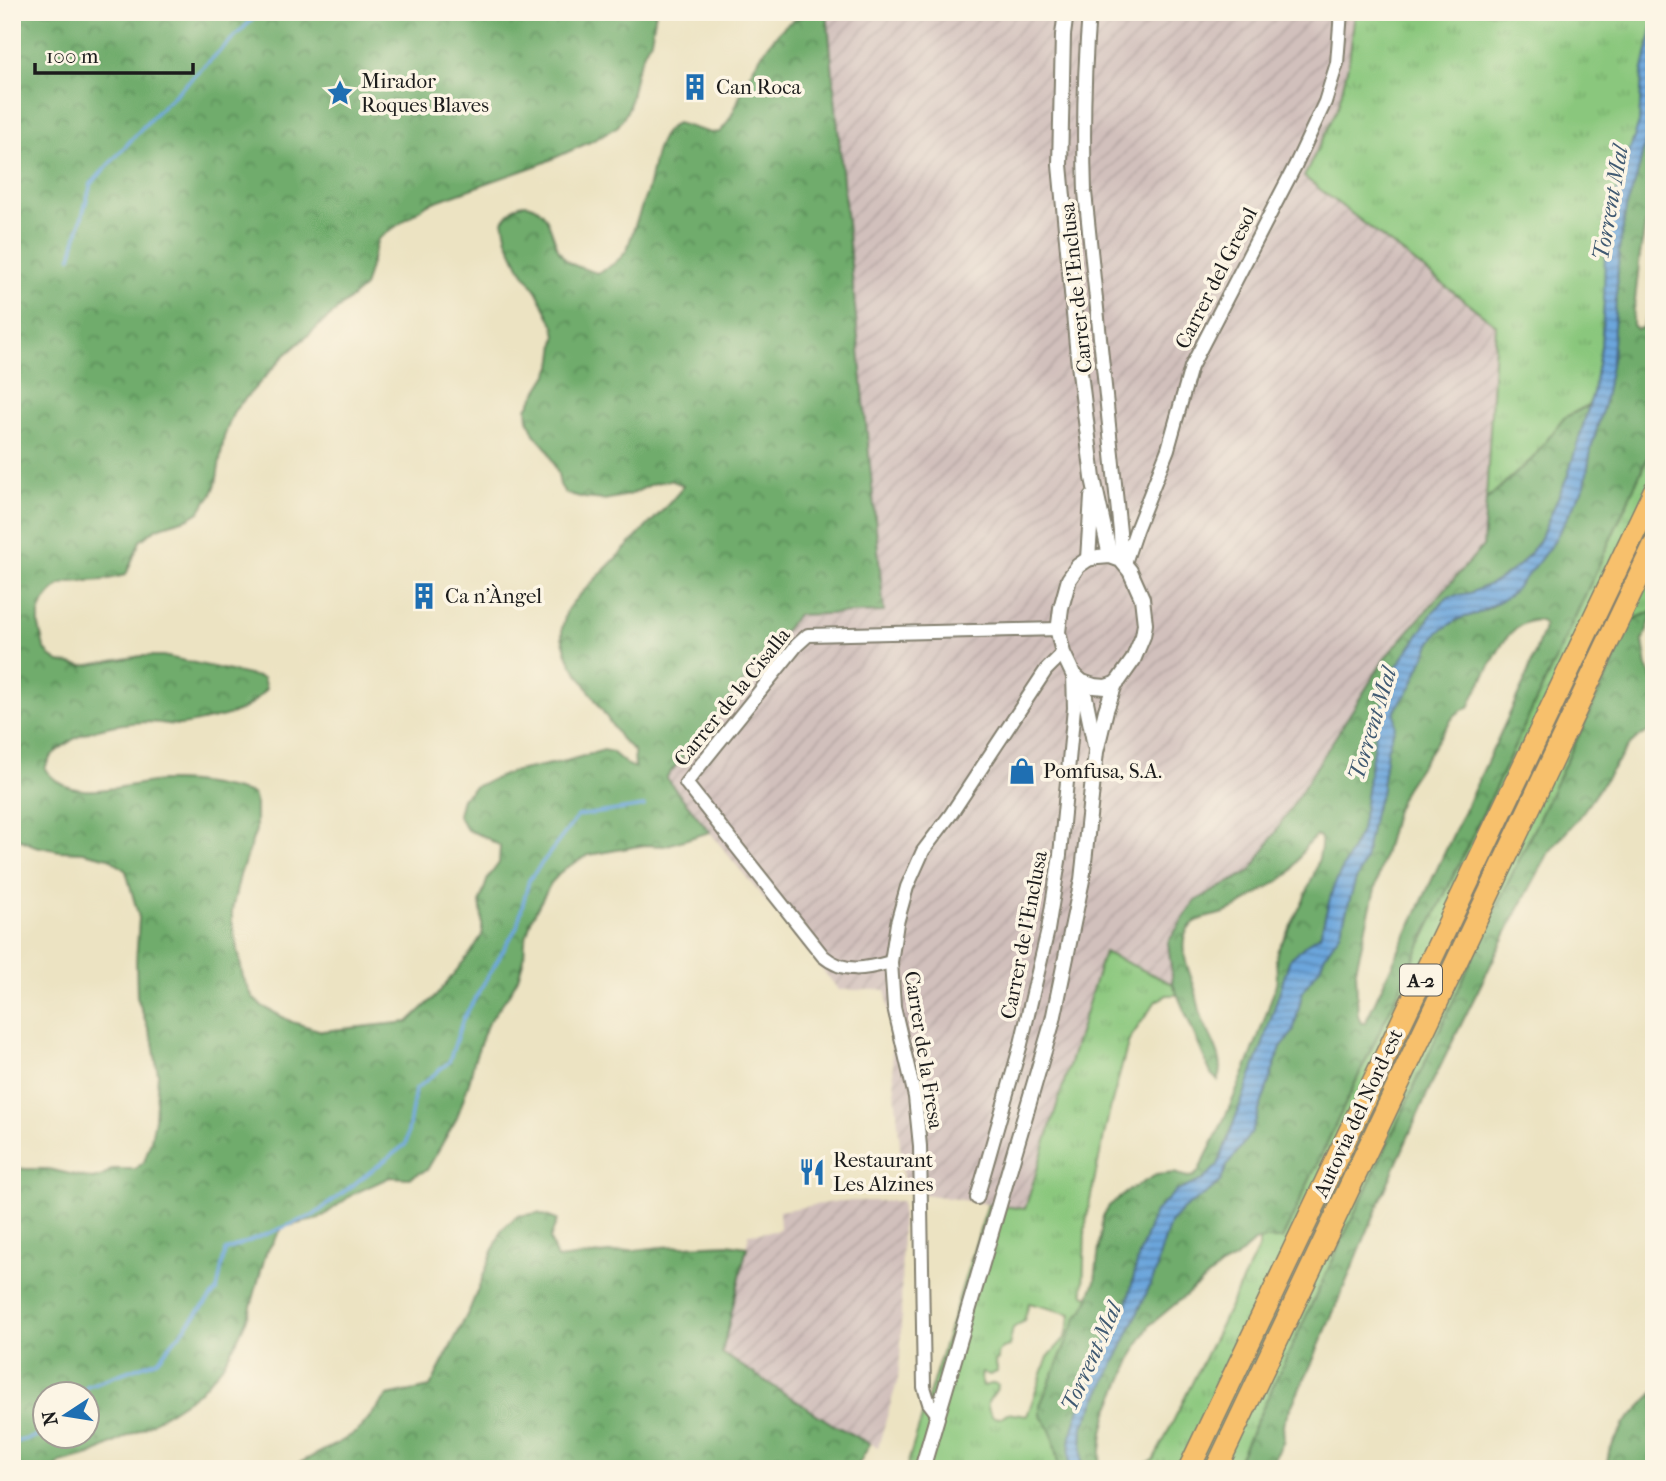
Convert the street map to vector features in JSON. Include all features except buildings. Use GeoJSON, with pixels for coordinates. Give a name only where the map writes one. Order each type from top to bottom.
{"type":"FeatureCollection","features":[{"type":"Feature","properties":{"kind":"highway","name":"Autovia del Nord-est"},"geometry":{"type":"LineString","coordinates":[[1189,1469],[1654,491]]}},
{"type":"Feature","properties":{"kind":"highway","name":"Autovia del Nord-est"},"geometry":{"type":"LineString","coordinates":[[1216,1469],[1654,545]]}},
{"type":"Feature","properties":{"kind":"street"},"geometry":{"type":"LineString","coordinates":[[1066,12],[1060,165],[1093,478],[1088,559]]}},
{"type":"Feature","properties":{"kind":"street","name":"Carrer de l'Enclusa"},"geometry":{"type":"LineString","coordinates":[[1089,12],[1084,75],[1085,192],[1119,532],[1118,560]]}},
{"type":"Feature","properties":{"kind":"street","name":"Carrer del Gresol"},"geometry":{"type":"LineString","coordinates":[[1118,560],[1136,530],[1168,449],[1191,368],[1325,102],[1337,63],[1341,12]]}},
{"type":"Feature","properties":{"kind":"street"},"geometry":{"type":"LineString","coordinates":[[922,1469],[1053,1020],[1082,880],[1096,752],[1106,710],[1115,684],[1133,660],[1143,636],[1145,624],[1142,598],[1118,560],[1093,478]]}},
{"type":"Feature","properties":{"kind":"street"},"geometry":{"type":"LineString","coordinates":[[1096,752],[1078,678],[1063,653],[1058,629],[1069,579],[1078,566],[1088,559],[1118,560]]}},
{"type":"Feature","properties":{"kind":"street","name":"Carrer de la Cisalla"},"geometry":{"type":"LineString","coordinates":[[891,962],[870,968],[851,969],[833,964],[823,956],[686,783],[797,645],[808,635],[1058,629]]}},
{"type":"Feature","properties":{"kind":"street","name":"Carrer de la Fresa"},"geometry":{"type":"LineString","coordinates":[[938,1415],[929,1403],[924,1387],[920,1146],[915,1097],[894,1007],[891,962],[897,923],[907,887],[923,851],[951,814],[1046,670],[1063,653]]}},
{"type":"Feature","properties":{"kind":"street"},"geometry":{"type":"LineString","coordinates":[[1078,678],[1094,686],[1106,687],[1115,684]]}},
{"type":"Feature","properties":{"kind":"street","name":"Carrer de l'Enclusa"},"geometry":{"type":"LineString","coordinates":[[977,1198],[1021,1044],[1048,930],[1062,841],[1078,678]]}},
{"type":"Feature","properties":{"kind":"shaded area"},"geometry":{"type":"Polygon","coordinates":[[[827,12],[1355,12],[1349,62],[1338,107],[1304,177],[1496,325],[1483,546],[1387,655],[1251,871],[1195,901],[1168,942],[1173,984],[1104,952],[1025,1210],[904,1191],[886,990],[839,990],[666,779],[797,615],[884,612],[827,12]]]}},
{"type":"Feature","properties":{"kind":"shaded area"},"geometry":{"type":"Polygon","coordinates":[[[839,1201],[902,1201],[901,1347],[898,1379],[878,1447],[832,1424],[722,1353],[749,1234],[780,1228],[779,1211],[839,1201]]]}},
{"type":"Feature","properties":{"kind":"green space"},"geometry":{"type":"Polygon","coordinates":[[[12,12],[434,12],[444,15],[454,12],[656,12],[651,40],[636,73],[629,107],[618,126],[541,164],[428,204],[378,239],[364,287],[283,357],[234,411],[224,437],[216,484],[199,512],[157,528],[140,541],[126,575],[60,585],[43,603],[39,614],[44,647],[50,656],[59,662],[83,666],[141,656],[163,656],[263,678],[266,689],[239,711],[186,724],[137,723],[93,731],[83,734],[58,750],[45,769],[56,781],[84,790],[173,781],[208,784],[253,794],[256,830],[240,875],[232,910],[243,977],[253,998],[262,1006],[292,1022],[322,1031],[408,1022],[436,996],[472,951],[482,935],[480,901],[488,878],[499,863],[500,846],[467,830],[458,815],[462,798],[476,786],[512,772],[604,750],[612,752],[635,768],[634,751],[621,739],[571,663],[562,637],[562,628],[567,610],[573,602],[664,509],[683,485],[670,480],[604,500],[565,493],[548,450],[534,434],[527,408],[552,366],[556,336],[554,326],[537,292],[519,266],[507,240],[503,221],[511,210],[530,205],[544,214],[561,254],[569,262],[597,273],[610,266],[627,250],[663,136],[677,123],[711,133],[720,132],[732,115],[753,68],[777,34],[798,18],[827,12],[884,612],[797,615],[666,778],[710,832],[664,846],[645,845],[589,855],[564,869],[551,883],[532,918],[518,978],[487,1025],[457,1118],[427,1170],[409,1178],[390,1177],[353,1194],[319,1219],[283,1227],[266,1253],[249,1314],[220,1369],[199,1392],[146,1427],[102,1449],[102,1380],[32,1380],[32,1450],[100,1450],[60,1463],[54,1469],[12,1469],[12,1165],[15,1168],[48,1169],[93,1179],[112,1169],[135,1169],[144,1162],[151,1140],[158,1074],[153,1042],[137,997],[139,918],[126,871],[109,858],[35,846],[12,836],[12,12]]]}},
{"type":"Feature","properties":{"kind":"green space"},"geometry":{"type":"Polygon","coordinates":[[[1355,12],[1654,12],[1642,74],[1639,123],[1620,178],[1593,393],[1589,404],[1564,418],[1533,458],[1486,500],[1496,325],[1304,177],[1338,107],[1349,61],[1355,12]]]}},
{"type":"Feature","properties":{"kind":"green space"},"geometry":{"type":"Polygon","coordinates":[[[1654,104],[1653,180],[1640,255],[1633,325],[1637,329],[1642,328],[1650,310],[1654,284],[1654,443],[1515,747],[1282,1239],[1255,1241],[1150,1325],[1138,1344],[1108,1412],[1099,1469],[1081,1469],[1083,1426],[1156,1272],[1170,1223],[1183,1209],[1220,1182],[1227,1166],[1252,1131],[1281,1047],[1293,1032],[1303,990],[1340,933],[1355,882],[1365,860],[1374,812],[1381,794],[1387,750],[1395,726],[1395,710],[1411,687],[1437,633],[1458,619],[1493,606],[1533,569],[1554,541],[1585,485],[1612,359],[1619,250],[1626,208],[1636,180],[1654,104]],[[1527,622],[1507,637],[1469,708],[1454,716],[1405,789],[1396,810],[1356,969],[1358,1015],[1361,1023],[1365,1023],[1523,685],[1543,631],[1542,622],[1527,622]]]}},
{"type":"Feature","properties":{"kind":"green space"},"geometry":{"type":"Polygon","coordinates":[[[1589,405],[1568,475],[1539,542],[1520,565],[1495,582],[1470,593],[1447,597],[1433,612],[1393,672],[1377,724],[1361,831],[1333,888],[1320,935],[1290,959],[1263,1044],[1218,1165],[1203,1180],[1175,1192],[1155,1212],[1139,1255],[1127,1305],[1107,1339],[1078,1414],[1071,1437],[1070,1469],[1059,1469],[1052,1434],[1040,1416],[1040,1405],[1095,1281],[1103,1216],[1109,1206],[1128,1191],[1156,1175],[1174,1173],[1188,1177],[1198,1172],[1231,1103],[1260,1031],[1276,984],[1277,952],[1309,886],[1321,848],[1321,838],[1316,836],[1306,846],[1285,877],[1230,911],[1199,920],[1186,934],[1185,958],[1202,1016],[1221,1066],[1218,1081],[1211,1074],[1173,984],[1168,942],[1195,901],[1251,871],[1387,655],[1483,546],[1486,500],[1533,458],[1564,418],[1589,405]]]}},
{"type":"Feature","properties":{"kind":"green space"},"geometry":{"type":"Polygon","coordinates":[[[1654,443],[1654,611],[1631,620],[1612,666],[1234,1469],[1135,1469],[1153,1460],[1164,1440],[1259,1247],[1259,1239],[1282,1239],[1654,443]]]}},
{"type":"Feature","properties":{"kind":"green space"},"geometry":{"type":"Polygon","coordinates":[[[1654,611],[1643,641],[1647,667],[1654,681],[1654,729],[1640,736],[1628,747],[1580,816],[1549,852],[1431,1085],[1283,1424],[1284,1441],[1269,1469],[1234,1469],[1612,666],[1631,620],[1654,611]]]}},
{"type":"Feature","properties":{"kind":"green space"},"geometry":{"type":"Polygon","coordinates":[[[1104,952],[1173,984],[1178,995],[1167,995],[1156,1001],[1129,1040],[1109,1113],[1085,1230],[1083,1292],[1085,1296],[1090,1296],[1051,1379],[1048,1424],[1059,1469],[906,1469],[988,1204],[1025,1209],[1104,952]],[[1029,1303],[1024,1321],[1013,1328],[1009,1346],[999,1352],[998,1360],[995,1361],[997,1372],[990,1375],[982,1373],[983,1386],[995,1383],[998,1385],[988,1402],[993,1417],[1000,1418],[1007,1413],[1027,1416],[1048,1357],[1066,1337],[1071,1314],[1029,1303]]]}},
{"type":"Feature","properties":{"kind":"green space"},"geometry":{"type":"Polygon","coordinates":[[[538,1213],[557,1220],[550,1239],[557,1259],[661,1247],[728,1244],[747,1247],[722,1353],[832,1424],[870,1444],[856,1469],[288,1469],[359,1430],[387,1396],[430,1387],[469,1311],[502,1229],[517,1216],[538,1213]]]}},
{"type":"Feature","properties":{"kind":"green space"},"geometry":{"type":"Polygon","coordinates":[[[1654,1392],[1654,1469],[1606,1469],[1609,1451],[1624,1424],[1654,1392]]]}},
{"type":"Feature","properties":{"kind":"water"},"geometry":{"type":"Polygon","coordinates":[[[1654,20],[1654,104],[1636,180],[1626,208],[1619,250],[1612,359],[1585,485],[1554,541],[1509,596],[1476,614],[1458,619],[1437,633],[1411,687],[1395,710],[1395,726],[1387,750],[1381,794],[1374,812],[1365,860],[1355,882],[1340,933],[1303,990],[1293,1032],[1281,1047],[1252,1131],[1227,1166],[1220,1182],[1183,1209],[1170,1223],[1156,1272],[1083,1426],[1081,1469],[1070,1469],[1071,1437],[1078,1414],[1107,1339],[1127,1305],[1139,1255],[1155,1212],[1175,1192],[1203,1180],[1218,1165],[1263,1044],[1290,959],[1320,935],[1333,888],[1361,831],[1377,724],[1393,672],[1433,612],[1448,597],[1470,593],[1495,582],[1520,565],[1539,542],[1568,475],[1593,393],[1601,346],[1605,243],[1620,178],[1639,123],[1642,74],[1654,20]]]}},
{"type":"Feature","properties":{"kind":"waterway"},"geometry":{"type":"LineString","coordinates":[[71,257],[91,184],[155,114],[260,12]]}},
{"type":"Feature","properties":{"kind":"waterway"},"geometry":{"type":"LineString","coordinates":[[102,1381],[158,1360],[217,1290],[225,1251],[314,1215],[406,1144],[415,1090],[449,1062],[463,1019],[517,927],[529,880],[578,816],[644,806]]}},
{"type":"Feature","properties":{"kind":"waterway"},"geometry":{"type":"LineString","coordinates":[[12,1443],[32,1438]]}},
{"type":"Feature","properties":{"kind":"place","name":"Can Roca"},"geometry":{"type":"Point","coordinates":[695,87]}},
{"type":"Feature","properties":{"kind":"place","name":"Mirador Roques Blaves"},"geometry":{"type":"Point","coordinates":[340,93]}},
{"type":"Feature","properties":{"kind":"place","name":"Ca n'Àngel"},"geometry":{"type":"Point","coordinates":[424,596]}},
{"type":"Feature","properties":{"kind":"place","name":"Pomfusa, S.A."},"geometry":{"type":"Point","coordinates":[1022,771]}},
{"type":"Feature","properties":{"kind":"place","name":"Restaurant Les Alzines"},"geometry":{"type":"Point","coordinates":[812,1172]}},
{"type":"Feature","properties":{"kind":"water label","name":"Torrent Mal"},"geometry":{"type":"Point","coordinates":[1610,203]}},
{"type":"Feature","properties":{"kind":"water label","name":"Torrent Mal"},"geometry":{"type":"Point","coordinates":[1372,724]}},
{"type":"Feature","properties":{"kind":"water label","name":"Torrent Mal"},"geometry":{"type":"Point","coordinates":[1091,1357]}}]}
